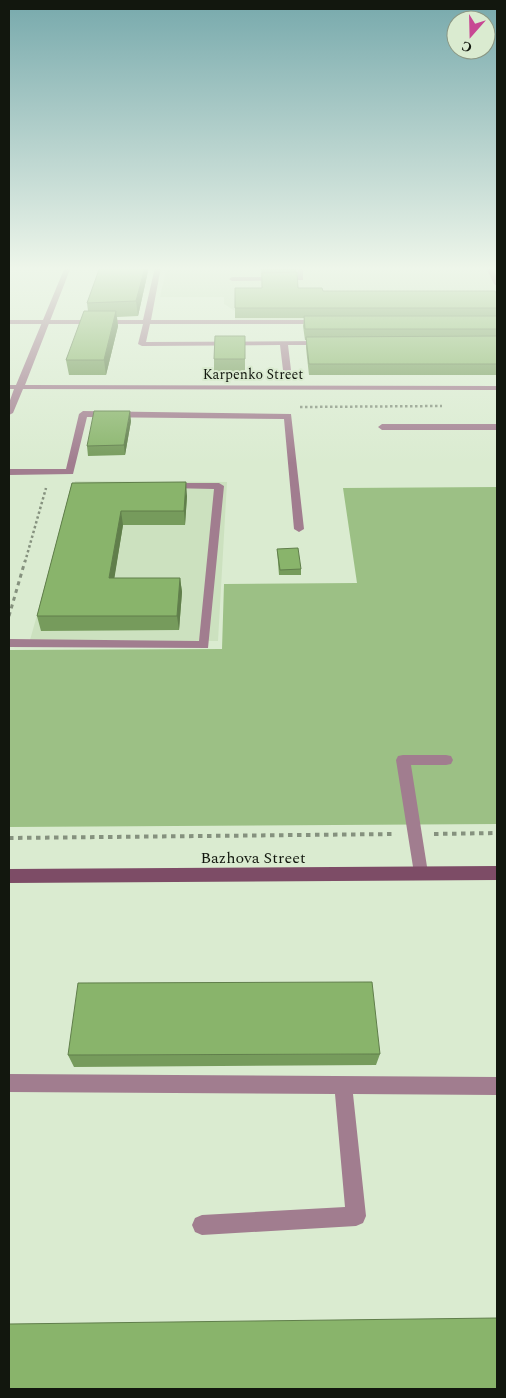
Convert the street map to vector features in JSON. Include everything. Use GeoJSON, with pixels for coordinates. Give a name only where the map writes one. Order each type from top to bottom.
{"type":"FeatureCollection","features":[{"type":"Feature","properties":{"kind":"street"},"geometry":{"type":"LineString","coordinates":[[9,413],[41,332]]}},
{"type":"Feature","properties":{"kind":"street"},"geometry":{"type":"LineString","coordinates":[[144,332],[142,344],[332,343]]}},
{"type":"Feature","properties":{"kind":"street"},"geometry":{"type":"LineString","coordinates":[[284,344],[287,370]]}},
{"type":"Feature","properties":{"kind":"street","name":"Karpenko Street"},"geometry":{"type":"LineString","coordinates":[[9,388],[497,388]]}},
{"type":"Feature","properties":{"kind":"street"},"geometry":{"type":"LineString","coordinates":[[9,472],[70,472],[83,414],[288,416],[299,529]]}},
{"type":"Feature","properties":{"kind":"street"},"geometry":{"type":"LineString","coordinates":[[382,427],[497,427]]}},
{"type":"Feature","properties":{"kind":"street"},"geometry":{"type":"LineString","coordinates":[[9,643],[204,645],[218,486],[163,486]]}},
{"type":"Feature","properties":{"kind":"street"},"geometry":{"type":"LineString","coordinates":[[421,873],[402,760],[446,760]]}},
{"type":"Feature","properties":{"kind":"street","name":"Bazhova Street"},"geometry":{"type":"LineString","coordinates":[[9,876],[497,873]]}},
{"type":"Feature","properties":{"kind":"street"},"geometry":{"type":"LineString","coordinates":[[9,1083],[497,1086]]}},
{"type":"Feature","properties":{"kind":"street"},"geometry":{"type":"LineString","coordinates":[[202,1225],[356,1216],[343,1086]]}},
{"type":"Feature","properties":{"kind":"path"},"geometry":{"type":"LineString","coordinates":[[298,407],[448,406]]}},
{"type":"Feature","properties":{"kind":"path"},"geometry":{"type":"LineString","coordinates":[[9,616],[50,472]]}},
{"type":"Feature","properties":{"kind":"path"},"geometry":{"type":"LineString","coordinates":[[9,838],[497,833]]}},
{"type":"Feature","properties":{"kind":"shaded area"},"geometry":{"type":"Polygon","coordinates":[[[75,481],[227,482],[218,641],[30,640],[75,481]]]}},
{"type":"Feature","properties":{"kind":"green space"},"geometry":{"type":"Polygon","coordinates":[[[497,487],[497,824],[9,827],[9,650],[222,649],[224,584],[357,583],[343,488],[497,487]]]}},
{"type":"Feature","properties":{"kind":"building"},"geometry":{"type":"Polygon","coordinates":[[[76,332],[111,332],[104,360],[66,360],[76,332]]]}},
{"type":"Feature","properties":{"kind":"building"},"geometry":{"type":"Polygon","coordinates":[[[215,336],[245,336],[245,359],[214,359],[215,336]]]}},
{"type":"Feature","properties":{"kind":"building"},"geometry":{"type":"Polygon","coordinates":[[[497,336],[497,364],[309,364],[306,337],[497,336]]]}},
{"type":"Feature","properties":{"kind":"building"},"geometry":{"type":"Polygon","coordinates":[[[94,411],[130,411],[124,445],[87,446],[94,411]]]}},
{"type":"Feature","properties":{"kind":"building"},"geometry":{"type":"Polygon","coordinates":[[[186,482],[184,511],[121,511],[109,578],[180,578],[177,616],[37,616],[72,483],[186,482]]]}},
{"type":"Feature","properties":{"kind":"building"},"geometry":{"type":"Polygon","coordinates":[[[298,548],[301,569],[280,570],[277,549],[298,548]]]}},
{"type":"Feature","properties":{"kind":"building"},"geometry":{"type":"Polygon","coordinates":[[[372,982],[380,1054],[68,1055],[78,983],[372,982]]]}},
{"type":"Feature","properties":{"kind":"building"},"geometry":{"type":"Polygon","coordinates":[[[497,1318],[497,1389],[9,1389],[9,1324],[497,1318]]]}}]}
